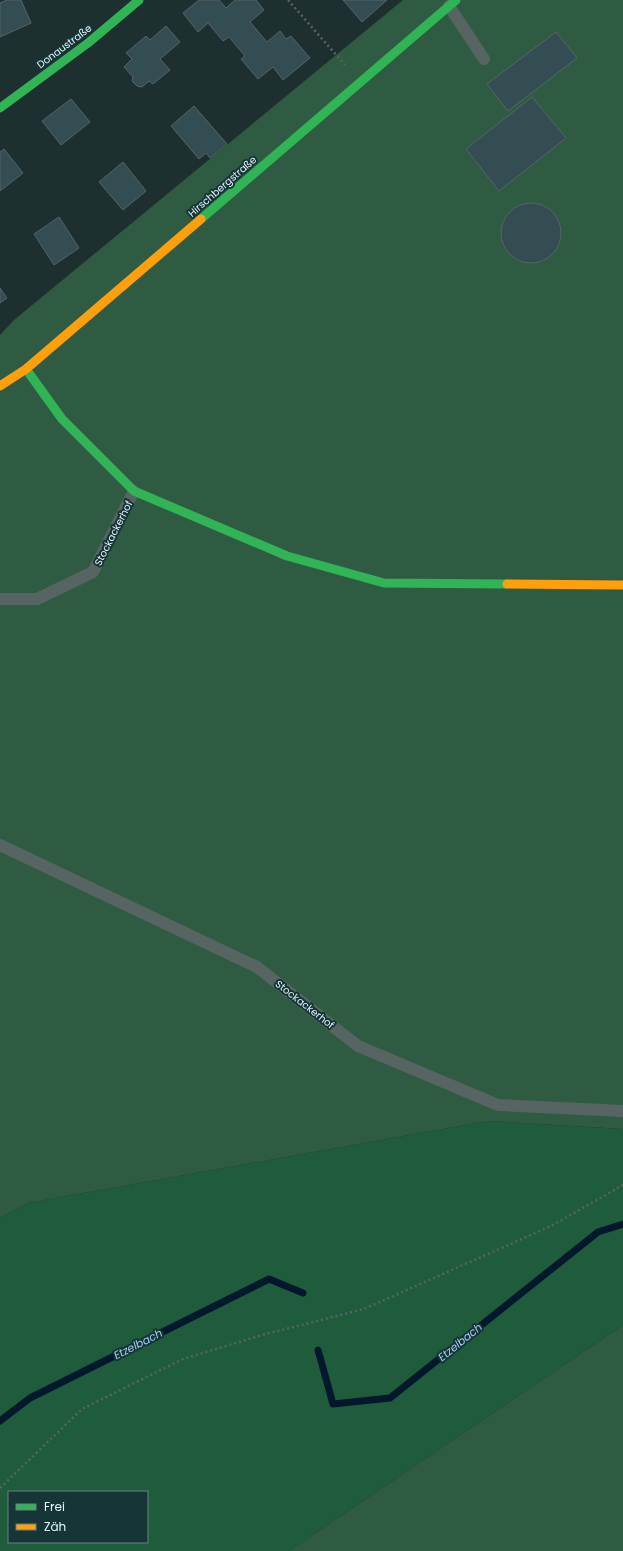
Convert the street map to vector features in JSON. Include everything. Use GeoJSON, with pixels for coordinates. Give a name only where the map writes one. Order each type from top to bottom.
{"type":"FeatureCollection","features":[{"type":"Feature","properties":{"kind":"street","name":"Donaustraße"},"geometry":{"type":"LineString","coordinates":[[0,108],[88,43],[140,0]]}},
{"type":"Feature","properties":{"kind":"street","name":"Hirschbergstraße"},"geometry":{"type":"LineString","coordinates":[[0,386],[26,369],[453,3]]}},
{"type":"Feature","properties":{"kind":"street"},"geometry":{"type":"LineString","coordinates":[[26,369],[62,419],[134,491],[287,556],[384,583],[623,585]]}},
{"type":"Feature","properties":{"kind":"lane"},"geometry":{"type":"LineString","coordinates":[[453,3],[484,59]]}},
{"type":"Feature","properties":{"kind":"lane","name":"Stockackerhof"},"geometry":{"type":"LineString","coordinates":[[0,599],[38,599],[93,572],[134,491]]}},
{"type":"Feature","properties":{"kind":"lane","name":"Stockackerhof"},"geometry":{"type":"LineString","coordinates":[[0,845],[257,967],[358,1046],[498,1105],[623,1111]]}},
{"type":"Feature","properties":{"kind":"path"},"geometry":{"type":"LineString","coordinates":[[288,0],[349,70]]}},
{"type":"Feature","properties":{"kind":"path"},"geometry":{"type":"LineString","coordinates":[[0,1488],[82,1409],[183,1359],[262,1335],[364,1309],[551,1226],[623,1185]]}},
{"type":"Feature","properties":{"kind":"green space"},"geometry":{"type":"Polygon","coordinates":[[[403,0],[623,0],[623,1129],[488,1121],[28,1203],[0,1218],[0,335],[14,320],[403,0]]]}},
{"type":"Feature","properties":{"kind":"green space"},"geometry":{"type":"Polygon","coordinates":[[[488,1121],[623,1129],[623,1325],[289,1551],[0,1551],[0,1218],[28,1203],[488,1121]]]}},
{"type":"Feature","properties":{"kind":"green space"},"geometry":{"type":"Polygon","coordinates":[[[623,1325],[623,1551],[289,1551],[623,1325]]]}},
{"type":"Feature","properties":{"kind":"building"},"geometry":{"type":"Polygon","coordinates":[[[7,0],[21,0],[31,23],[0,37],[0,3],[7,0]]]}},
{"type":"Feature","properties":{"kind":"building"},"geometry":{"type":"Polygon","coordinates":[[[199,0],[219,0],[226,8],[235,0],[256,0],[264,10],[250,22],[267,42],[280,31],[286,39],[291,36],[310,58],[283,80],[273,67],[258,79],[241,59],[245,56],[229,37],[223,41],[208,23],[198,32],[183,13],[199,0]]]}},
{"type":"Feature","properties":{"kind":"building"},"geometry":{"type":"Polygon","coordinates":[[[343,0],[387,0],[362,22],[343,0]]]}},
{"type":"Feature","properties":{"kind":"building"},"geometry":{"type":"Polygon","coordinates":[[[166,26],[180,42],[160,59],[170,70],[153,84],[149,81],[142,87],[137,86],[132,81],[133,77],[124,67],[132,59],[126,53],[146,36],[150,40],[166,26]]]}},
{"type":"Feature","properties":{"kind":"building"},"geometry":{"type":"Polygon","coordinates":[[[556,32],[577,58],[508,111],[487,84],[556,32]]]}},
{"type":"Feature","properties":{"kind":"building"},"geometry":{"type":"Polygon","coordinates":[[[532,97],[566,138],[499,191],[466,149],[532,97]]]}},
{"type":"Feature","properties":{"kind":"building"},"geometry":{"type":"Polygon","coordinates":[[[71,99],[90,122],[61,145],[42,121],[71,99]]]}},
{"type":"Feature","properties":{"kind":"building"},"geometry":{"type":"Polygon","coordinates":[[[194,106],[227,144],[210,158],[206,153],[199,159],[171,126],[194,106]]]}},
{"type":"Feature","properties":{"kind":"building"},"geometry":{"type":"Polygon","coordinates":[[[4,149],[23,173],[0,191],[0,152],[4,149]]]}},
{"type":"Feature","properties":{"kind":"building"},"geometry":{"type":"Polygon","coordinates":[[[123,162],[146,191],[123,210],[99,182],[123,162]]]}},
{"type":"Feature","properties":{"kind":"building"},"geometry":{"type":"Polygon","coordinates":[[[525,203],[537,203],[548,208],[556,216],[561,227],[559,245],[548,258],[537,263],[525,263],[514,258],[506,250],[501,239],[501,227],[506,216],[514,208],[525,203]]]}},
{"type":"Feature","properties":{"kind":"building"},"geometry":{"type":"Polygon","coordinates":[[[59,217],[79,248],[54,265],[34,234],[59,217]]]}},
{"type":"Feature","properties":{"kind":"building"},"geometry":{"type":"Polygon","coordinates":[[[0,288],[7,298],[0,303],[0,288]]]}},
{"type":"Feature","properties":{"kind":"waterway","name":"Etzelbach"},"geometry":{"type":"LineString","coordinates":[[318,1350],[333,1404],[390,1398],[598,1232],[623,1224]]}},
{"type":"Feature","properties":{"kind":"waterway","name":"Etzelbach"},"geometry":{"type":"LineString","coordinates":[[0,1421],[30,1398],[269,1279],[303,1293]]}},
{"type":"Feature","properties":{"kind":"traffic: fast"},"geometry":{"type":"LineString","coordinates":[[0,108],[88,43],[139,0]]}},
{"type":"Feature","properties":{"kind":"traffic: fast"},"geometry":{"type":"LineString","coordinates":[[201,219],[456,0]]}},
{"type":"Feature","properties":{"kind":"traffic: fast"},"geometry":{"type":"LineString","coordinates":[[26,369],[62,419],[134,491],[287,556],[384,583],[507,584]]}},
{"type":"Feature","properties":{"kind":"traffic: slow"},"geometry":{"type":"LineString","coordinates":[[0,386],[26,369],[201,219]]}},
{"type":"Feature","properties":{"kind":"traffic: slow"},"geometry":{"type":"LineString","coordinates":[[507,584],[623,585]]}}]}
